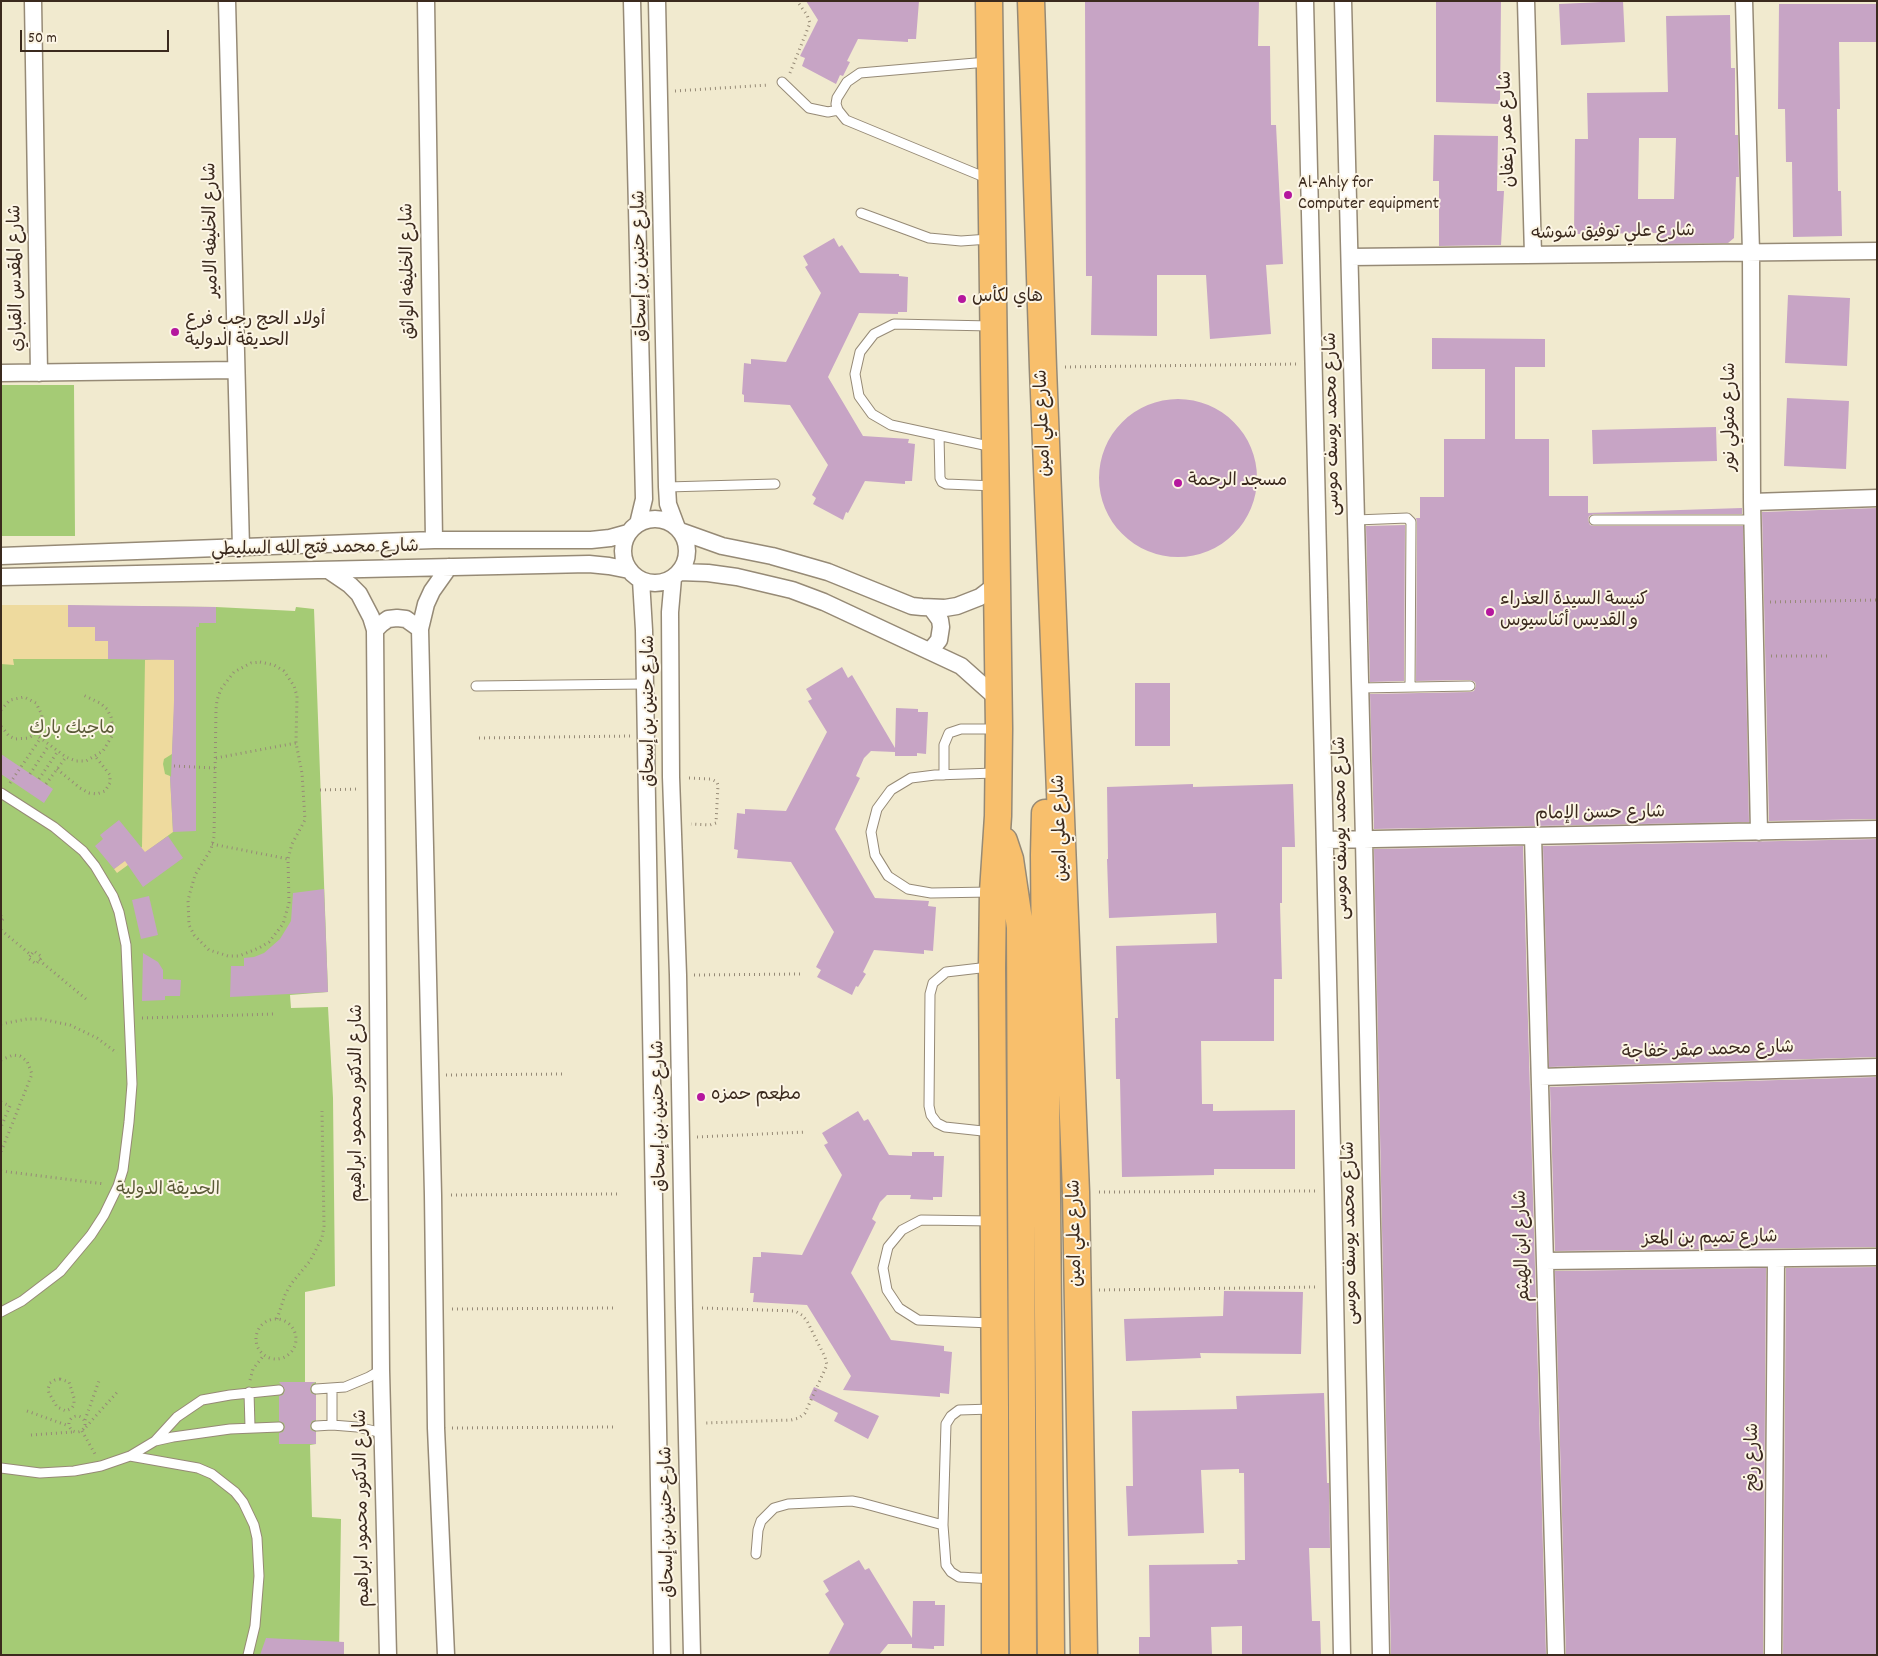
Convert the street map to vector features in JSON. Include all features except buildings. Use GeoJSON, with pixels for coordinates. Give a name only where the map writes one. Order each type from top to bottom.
{"type":"FeatureCollection","features":[{"type":"Feature","properties":{"kind":"main road"},"geometry":{"type":"LineString","coordinates":[[989,1],[999,729],[998,816],[993,892],[992,967],[995,1655]]}},
{"type":"Feature","properties":{"kind":"main road","name":"شارع علي امين"},"geometry":{"type":"LineString","coordinates":[[1031,1],[1043,368],[1076,1192],[1084,1655]]}},
{"type":"Feature","properties":{"kind":"main road"},"geometry":{"type":"LineString","coordinates":[[1051,1655],[1044,855],[1046,802],[1058,733]]}},
{"type":"Feature","properties":{"kind":"main road"},"geometry":{"type":"LineString","coordinates":[[998,816],[1010,860],[1020,927],[1023,1655]]}},
{"type":"Feature","properties":{"kind":"street","name":"شارع المقدس القباري"},"geometry":{"type":"LineString","coordinates":[[33,1],[40,374]]}},
{"type":"Feature","properties":{"kind":"street","name":"شارع الخليفه الامير"},"geometry":{"type":"LineString","coordinates":[[227,1],[241,548]]}},
{"type":"Feature","properties":{"kind":"street","name":"شارع الخليفه الواثق"},"geometry":{"type":"LineString","coordinates":[[426,1],[434,540]]}},
{"type":"Feature","properties":{"kind":"street","name":"شارع حنين بن إسحاق"},"geometry":{"type":"LineString","coordinates":[[632,1],[644,499],[633,529]]}},
{"type":"Feature","properties":{"kind":"street","name":"شارع حنين بن إسحاق"},"geometry":{"type":"LineString","coordinates":[[657,1],[666,487],[668,504],[678,530]]}},
{"type":"Feature","properties":{"kind":"street","name":"شارع محمد يوسف موسى"},"geometry":{"type":"LineString","coordinates":[[1305,1],[1342,1655]]}},
{"type":"Feature","properties":{"kind":"street","name":"شارع محمد يوسف موسى"},"geometry":{"type":"LineString","coordinates":[[1343,1],[1364,840],[1381,1655]]}},
{"type":"Feature","properties":{"kind":"street","name":"شارع عمر زعفان"},"geometry":{"type":"LineString","coordinates":[[1526,1],[1533,256]]}},
{"type":"Feature","properties":{"kind":"street","name":"شارع متولي نور"},"geometry":{"type":"LineString","coordinates":[[1744,1],[1751,252],[1752,502],[1759,832]]}},
{"type":"Feature","properties":{"kind":"street","name":"شارع علي توفيق شوشه"},"geometry":{"type":"LineString","coordinates":[[1350,257],[1877,250]]}},
{"type":"Feature","properties":{"kind":"street"},"geometry":{"type":"LineString","coordinates":[[1,373],[236,370]]}},
{"type":"Feature","properties":{"kind":"street"},"geometry":{"type":"LineString","coordinates":[[1752,502],[1877,498]]}},
{"type":"Feature","properties":{"kind":"street"},"geometry":{"type":"LineString","coordinates":[[678,530],[685,541],[687,552],[685,562],[676,575],[663,582],[652,583],[635,575],[624,558],[623,546],[633,529],[648,520],[658,519],[668,522],[678,530],[722,546],[800,563],[848,579],[912,606],[932,609],[951,607],[980,597],[997,584]]}},
{"type":"Feature","properties":{"kind":"street","name":"شارع محمد فتح الله السليطي"},"geometry":{"type":"LineString","coordinates":[[1,556],[434,540],[591,540],[610,538],[633,529]]}},
{"type":"Feature","properties":{"kind":"street","name":"شارع محمد فتح الله السليطي"},"geometry":{"type":"LineString","coordinates":[[1,577],[599,565],[635,575]]}},
{"type":"Feature","properties":{"kind":"street"},"geometry":{"type":"LineString","coordinates":[[446,1655],[436,1428],[431,1075],[420,629],[426,604],[432,591],[449,567]]}},
{"type":"Feature","properties":{"kind":"street","name":"شارع الدكتور محمود ابراهيم"},"geometry":{"type":"LineString","coordinates":[[328,570],[350,585],[359,594],[372,617],[375,630],[380,1370],[388,1655]]}},
{"type":"Feature","properties":{"kind":"street"},"geometry":{"type":"LineString","coordinates":[[676,575],[723,574],[792,590],[824,602],[961,666],[998,699]]}},
{"type":"Feature","properties":{"kind":"street","name":"شارع حنين بن إسحاق"},"geometry":{"type":"LineString","coordinates":[[635,575],[644,618],[662,1655]]}},
{"type":"Feature","properties":{"kind":"street","name":"شارع حنين بن إسحاق"},"geometry":{"type":"LineString","coordinates":[[676,575],[670,612],[670,776],[678,975],[692,1655]]}},
{"type":"Feature","properties":{"kind":"street"},"geometry":{"type":"LineString","coordinates":[[930,651],[939,640],[941,627],[940,620],[932,609]]}},
{"type":"Feature","properties":{"kind":"street"},"geometry":{"type":"LineString","coordinates":[[375,630],[381,624],[397,618],[406,619],[420,629]]}},
{"type":"Feature","properties":{"kind":"street","name":"شارع حسن الإمام"},"geometry":{"type":"LineString","coordinates":[[1325,840],[1877,829]]}},
{"type":"Feature","properties":{"kind":"street","name":"شارع ابن الهيثم"},"geometry":{"type":"LineString","coordinates":[[1533,836],[1556,1655]]}},
{"type":"Feature","properties":{"kind":"street","name":"شارع محمد صقر خفاجة"},"geometry":{"type":"LineString","coordinates":[[1540,1077],[1877,1067]]}},
{"type":"Feature","properties":{"kind":"street","name":"شارع تميم بن المعز"},"geometry":{"type":"LineString","coordinates":[[1545,1261],[1877,1257]]}},
{"type":"Feature","properties":{"kind":"street","name":"شارع رفح"},"geometry":{"type":"LineString","coordinates":[[1773,1655],[1776,1259]]}},
{"type":"Feature","properties":{"kind":"lane"},"geometry":{"type":"LineString","coordinates":[[990,62],[860,73],[847,82],[837,98],[838,110],[846,120],[992,180]]}},
{"type":"Feature","properties":{"kind":"lane"},"geometry":{"type":"LineString","coordinates":[[782,82],[809,108],[828,112],[838,110]]}},
{"type":"Feature","properties":{"kind":"lane"},"geometry":{"type":"LineString","coordinates":[[861,213],[929,238],[961,241],[992,239]]}},
{"type":"Feature","properties":{"kind":"lane"},"geometry":{"type":"LineString","coordinates":[[993,326],[894,324],[874,334],[860,352],[855,374],[859,396],[872,414],[891,425],[995,447]]}},
{"type":"Feature","properties":{"kind":"lane"},"geometry":{"type":"LineString","coordinates":[[939,436],[940,478],[942,482],[946,484],[995,486]]}},
{"type":"Feature","properties":{"kind":"lane"},"geometry":{"type":"LineString","coordinates":[[666,487],[775,484]]}},
{"type":"Feature","properties":{"kind":"lane"},"geometry":{"type":"LineString","coordinates":[[1356,520],[1407,518],[1411,522],[1410,687]]}},
{"type":"Feature","properties":{"kind":"lane"},"geometry":{"type":"LineString","coordinates":[[1594,520],[1753,520]]}},
{"type":"Feature","properties":{"kind":"lane"},"geometry":{"type":"LineString","coordinates":[[476,686],[644,684]]}},
{"type":"Feature","properties":{"kind":"lane"},"geometry":{"type":"LineString","coordinates":[[1360,688],[1470,686]]}},
{"type":"Feature","properties":{"kind":"lane"},"geometry":{"type":"LineString","coordinates":[[944,775],[944,745],[949,733],[961,730],[999,729]]}},
{"type":"Feature","properties":{"kind":"lane"},"geometry":{"type":"LineString","coordinates":[[993,892],[931,893],[908,889],[888,876],[875,856],[872,832],[877,809],[891,790],[911,778],[998,773]]}},
{"type":"Feature","properties":{"kind":"lane"},"geometry":{"type":"LineString","coordinates":[[1,1312],[41,1287],[60,1272],[91,1236],[104,1215],[118,1186],[123,1170],[130,1122],[131,1063],[126,945],[119,912],[106,881],[70,839],[2,794]]}},
{"type":"Feature","properties":{"kind":"lane"},"geometry":{"type":"LineString","coordinates":[[992,967],[946,972],[933,983],[930,994],[929,1106],[931,1115],[944,1127],[993,1132]]}},
{"type":"Feature","properties":{"kind":"lane"},"geometry":{"type":"LineString","coordinates":[[993,1221],[921,1220],[902,1230],[888,1247],[883,1268],[887,1290],[899,1308],[918,1320],[994,1323]]}},
{"type":"Feature","properties":{"kind":"lane"},"geometry":{"type":"LineString","coordinates":[[316,1388],[332,1389],[357,1383],[380,1370]]}},
{"type":"Feature","properties":{"kind":"lane"},"geometry":{"type":"LineString","coordinates":[[332,1389],[332,1425]]}},
{"type":"Feature","properties":{"kind":"lane"},"geometry":{"type":"LineString","coordinates":[[1,1468],[40,1473],[74,1471],[101,1466],[130,1456],[155,1441],[177,1417],[202,1400],[249,1392],[279,1390]]}},
{"type":"Feature","properties":{"kind":"lane"},"geometry":{"type":"LineString","coordinates":[[249,1392],[250,1427]]}},
{"type":"Feature","properties":{"kind":"lane"},"geometry":{"type":"LineString","coordinates":[[994,1579],[959,1577],[951,1572],[946,1565],[944,1556],[942,1525],[946,1424],[951,1416],[959,1410],[995,1410]]}},
{"type":"Feature","properties":{"kind":"lane"},"geometry":{"type":"LineString","coordinates":[[316,1426],[357,1427],[383,1433]]}},
{"type":"Feature","properties":{"kind":"lane"},"geometry":{"type":"LineString","coordinates":[[155,1441],[211,1430],[279,1427]]}},
{"type":"Feature","properties":{"kind":"lane"},"geometry":{"type":"LineString","coordinates":[[130,1456],[198,1468],[212,1474],[236,1492],[243,1502],[254,1525],[257,1538],[259,1576],[255,1626],[248,1655]]}},
{"type":"Feature","properties":{"kind":"lane"},"geometry":{"type":"LineString","coordinates":[[756,1554],[758,1530],[761,1521],[774,1508],[788,1504],[857,1502],[942,1525]]}},
{"type":"Feature","properties":{"kind":"path"},"geometry":{"type":"LineString","coordinates":[[659,93],[782,82],[787,78],[810,24],[807,15],[797,1]]}},
{"type":"Feature","properties":{"kind":"path"},"geometry":{"type":"LineString","coordinates":[[1043,368],[1314,364]]}},
{"type":"Feature","properties":{"kind":"path"},"geometry":{"type":"LineString","coordinates":[[1754,602],[1877,600]]}},
{"type":"Feature","properties":{"kind":"path"},"geometry":{"type":"LineString","coordinates":[[1755,656],[1831,656]]}},
{"type":"Feature","properties":{"kind":"path"},"geometry":{"type":"LineString","coordinates":[[260,662],[274,664],[284,671],[290,678],[297,696],[296,743],[301,763],[304,791],[304,824],[292,844],[288,859],[289,903],[283,924],[269,942],[248,953],[234,956],[218,954],[205,947],[194,935],[189,925],[188,900],[193,882],[212,844],[216,768],[216,709],[221,689],[234,672],[251,663],[260,662]]}},
{"type":"Feature","properties":{"kind":"path"},"geometry":{"type":"LineString","coordinates":[[35,734],[58,751],[76,761],[86,761],[95,756],[108,744],[112,736],[113,727],[107,709],[100,703],[83,695]]}},
{"type":"Feature","properties":{"kind":"path"},"geometry":{"type":"LineString","coordinates":[[1,710],[10,700],[24,697],[30,699],[40,709],[42,715],[40,729],[29,738],[15,739],[9,736],[1,726]]}},
{"type":"Feature","properties":{"kind":"path"},"geometry":{"type":"LineString","coordinates":[[479,738],[646,736]]}},
{"type":"Feature","properties":{"kind":"path"},"geometry":{"type":"LineString","coordinates":[[2,794],[40,738]]}},
{"type":"Feature","properties":{"kind":"path"},"geometry":{"type":"LineString","coordinates":[[216,758],[296,743]]}},
{"type":"Feature","properties":{"kind":"path"},"geometry":{"type":"LineString","coordinates":[[30,774],[50,745]]}},
{"type":"Feature","properties":{"kind":"path"},"geometry":{"type":"LineString","coordinates":[[39,779],[58,751]]}},
{"type":"Feature","properties":{"kind":"path"},"geometry":{"type":"LineString","coordinates":[[46,784],[66,756]]}},
{"type":"Feature","properties":{"kind":"path"},"geometry":{"type":"LineString","coordinates":[[57,769],[80,788],[89,793],[97,794],[105,791],[110,783],[110,775],[95,756]]}},
{"type":"Feature","properties":{"kind":"path"},"geometry":{"type":"LineString","coordinates":[[174,766],[216,768]]}},
{"type":"Feature","properties":{"kind":"path"},"geometry":{"type":"LineString","coordinates":[[670,776],[711,779],[717,782],[718,785],[716,822],[710,825],[672,823]]}},
{"type":"Feature","properties":{"kind":"path"},"geometry":{"type":"LineString","coordinates":[[320,790],[377,789]]}},
{"type":"Feature","properties":{"kind":"path"},"geometry":{"type":"LineString","coordinates":[[212,844],[288,859]]}},
{"type":"Feature","properties":{"kind":"path"},"geometry":{"type":"LineString","coordinates":[[1,916],[4,918],[1,922]]}},
{"type":"Feature","properties":{"kind":"path"},"geometry":{"type":"LineString","coordinates":[[1,930],[31,955]]}},
{"type":"Feature","properties":{"kind":"path"},"geometry":{"type":"LineString","coordinates":[[34,951],[42,957],[36,964],[28,958],[31,955],[34,951]]}},
{"type":"Feature","properties":{"kind":"path"},"geometry":{"type":"LineString","coordinates":[[40,960],[86,999]]}},
{"type":"Feature","properties":{"kind":"path"},"geometry":{"type":"LineString","coordinates":[[678,975],[802,974]]}},
{"type":"Feature","properties":{"kind":"path"},"geometry":{"type":"LineString","coordinates":[[129,1018],[275,1014]]}},
{"type":"Feature","properties":{"kind":"path"},"geometry":{"type":"LineString","coordinates":[[1,1024],[34,1019],[70,1025],[97,1038],[131,1063]]}},
{"type":"Feature","properties":{"kind":"path"},"geometry":{"type":"LineString","coordinates":[[1,1060],[13,1055],[20,1056],[27,1061],[32,1074],[1,1152]]}},
{"type":"Feature","properties":{"kind":"path"},"geometry":{"type":"LineString","coordinates":[[431,1075],[563,1074]]}},
{"type":"Feature","properties":{"kind":"path"},"geometry":{"type":"LineString","coordinates":[[1,1102],[10,1106],[1,1127]]}},
{"type":"Feature","properties":{"kind":"path"},"geometry":{"type":"LineString","coordinates":[[277,1319],[291,1284],[313,1255],[322,1238],[324,1226],[322,1111]]}},
{"type":"Feature","properties":{"kind":"path"},"geometry":{"type":"LineString","coordinates":[[682,1138],[806,1132]]}},
{"type":"Feature","properties":{"kind":"path"},"geometry":{"type":"LineString","coordinates":[[1,1171],[118,1186]]}},
{"type":"Feature","properties":{"kind":"path"},"geometry":{"type":"LineString","coordinates":[[1076,1192],[1333,1191]]}},
{"type":"Feature","properties":{"kind":"path"},"geometry":{"type":"LineString","coordinates":[[433,1195],[618,1194]]}},
{"type":"Feature","properties":{"kind":"path"},"geometry":{"type":"LineString","coordinates":[[1078,1290],[1334,1286]]}},
{"type":"Feature","properties":{"kind":"path"},"geometry":{"type":"LineString","coordinates":[[435,1309],[614,1308]]}},
{"type":"Feature","properties":{"kind":"path"},"geometry":{"type":"LineString","coordinates":[[684,1308],[795,1311],[807,1321],[827,1365],[806,1413],[799,1418],[792,1420],[686,1423]]}},
{"type":"Feature","properties":{"kind":"path"},"geometry":{"type":"LineString","coordinates":[[277,1319],[285,1321],[292,1326],[296,1333],[297,1342],[294,1350],[288,1356],[272,1359],[258,1349],[256,1341],[257,1332],[269,1320],[277,1319]]}},
{"type":"Feature","properties":{"kind":"path"},"geometry":{"type":"LineString","coordinates":[[249,1392],[253,1369],[264,1355]]}},
{"type":"Feature","properties":{"kind":"path"},"geometry":{"type":"LineString","coordinates":[[94,1454],[84,1429],[84,1421],[100,1378]]}},
{"type":"Feature","properties":{"kind":"path"},"geometry":{"type":"LineString","coordinates":[[72,1408],[66,1411],[58,1407],[49,1393],[50,1383],[55,1380],[65,1379],[69,1382],[75,1402],[72,1408],[75,1416]]}},
{"type":"Feature","properties":{"kind":"path"},"geometry":{"type":"LineString","coordinates":[[31,1435],[76,1433],[84,1429],[119,1390]]}},
{"type":"Feature","properties":{"kind":"path"},"geometry":{"type":"LineString","coordinates":[[27,1411],[69,1426],[73,1432]]}},
{"type":"Feature","properties":{"kind":"path"},"geometry":{"type":"LineString","coordinates":[[75,1416],[79,1416],[84,1421]]}},
{"type":"Feature","properties":{"kind":"path"},"geometry":{"type":"LineString","coordinates":[[69,1426],[71,1418],[75,1416]]}},
{"type":"Feature","properties":{"kind":"path"},"geometry":{"type":"LineString","coordinates":[[436,1428],[614,1427]]}},
{"type":"Feature","properties":{"kind":"green space"},"geometry":{"type":"Polygon","coordinates":[[[1,385],[74,385],[75,536],[1,536],[1,385]]]}},
{"type":"Feature","properties":{"kind":"green space","name":"الحديقة الدولية"},"geometry":{"type":"Polygon","coordinates":[[[1,605],[216,607],[295,611],[296,607],[314,609],[328,992],[290,995],[291,1008],[328,1007],[333,1098],[335,1286],[305,1292],[305,1382],[316,1382],[316,1444],[310,1445],[312,1517],[341,1519],[339,1655],[1,1655],[1,605]]]}},
{"type":"Feature","properties":{"kind":"sand"},"geometry":{"type":"Polygon","coordinates":[[[1,605],[68,605],[69,627],[95,627],[108,641],[108,659],[13,659],[14,665],[1,664],[1,605]]]}},
{"type":"Feature","properties":{"kind":"sand"},"geometry":{"type":"Polygon","coordinates":[[[179,607],[172,754],[164,759],[163,764],[165,774],[170,776],[173,832],[117,873],[114,869],[142,847],[145,660],[158,659],[179,607]]]}},
{"type":"Feature","properties":{"kind":"place","name":"Al-Ahly for Computer equipment"},"geometry":{"type":"Point","coordinates":[1288,195]}},
{"type":"Feature","properties":{"kind":"place","name":"هاي لكأس"},"geometry":{"type":"Point","coordinates":[962,299]}},
{"type":"Feature","properties":{"kind":"place","name":"أولاد الحج رجب فرع الحديقة الدولية"},"geometry":{"type":"Point","coordinates":[175,332]}},
{"type":"Feature","properties":{"kind":"place","name":"مسجد الرحمة"},"geometry":{"type":"Point","coordinates":[1178,483]}},
{"type":"Feature","properties":{"kind":"place","name":"كنيسة السيدة العذراء و القديس أثناسيوس"},"geometry":{"type":"Point","coordinates":[1490,612]}},
{"type":"Feature","properties":{"kind":"place","name":"مطعم حمزه"},"geometry":{"type":"Point","coordinates":[701,1097]}},
{"type":"Feature","properties":{"kind":"park label","name":"ماجيك بارك"},"geometry":{"type":"Point","coordinates":[72,731]}}]}
